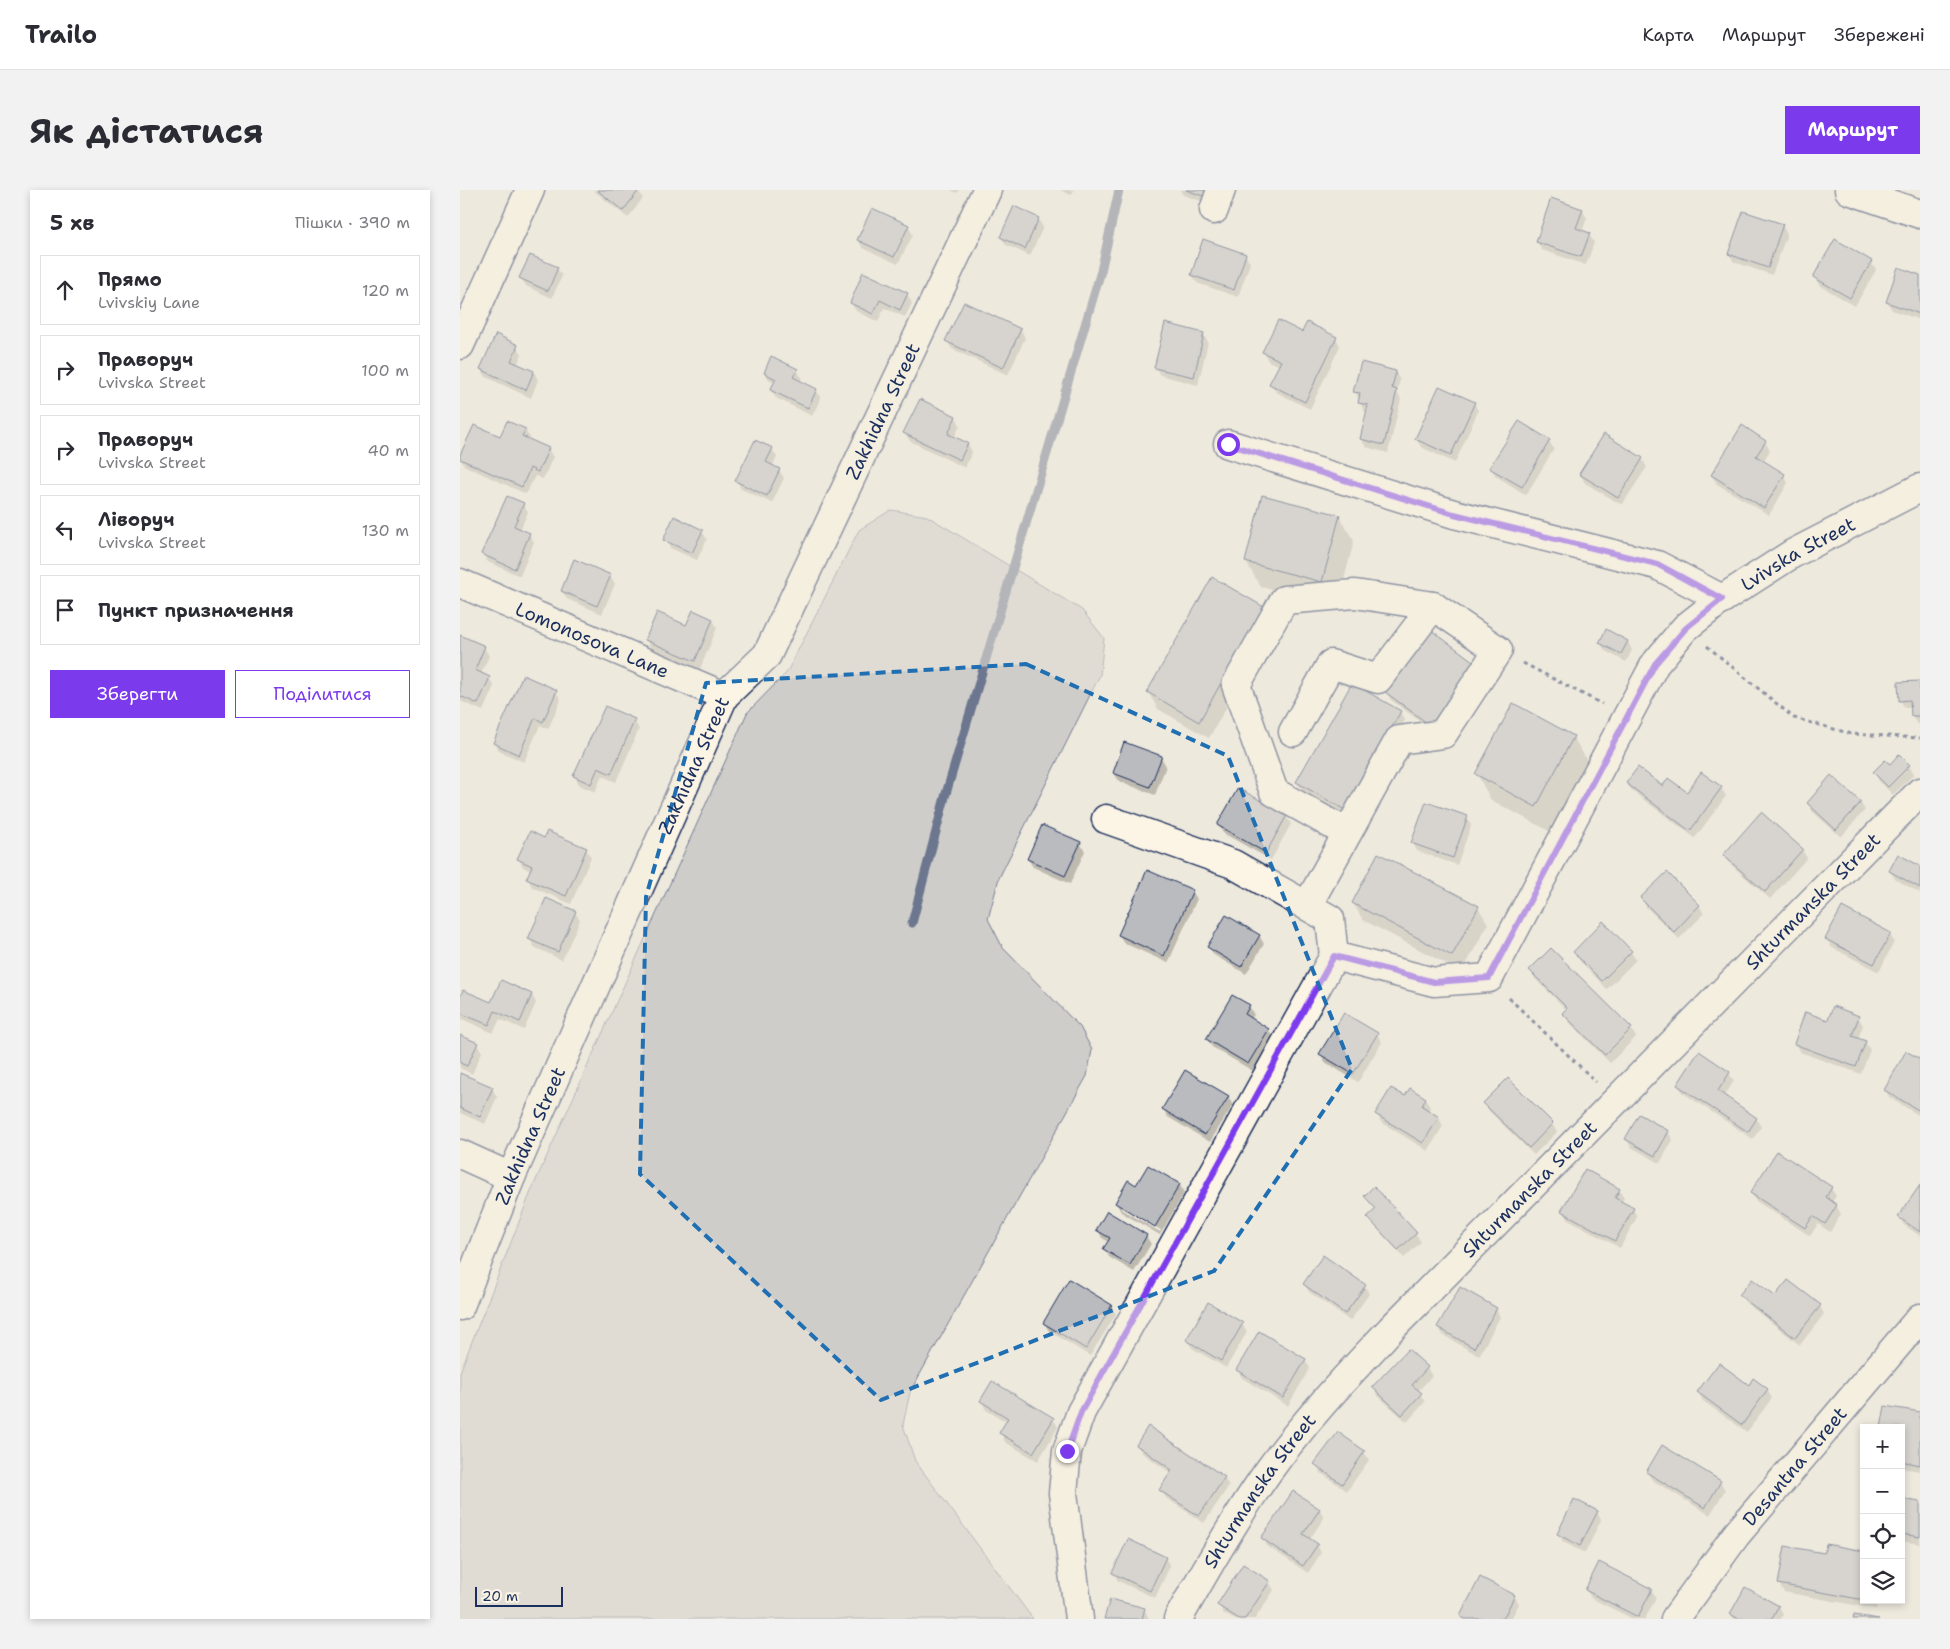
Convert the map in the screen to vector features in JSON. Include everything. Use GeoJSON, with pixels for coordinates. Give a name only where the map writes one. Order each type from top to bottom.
{"type":"FeatureCollection","features":[{"type":"Feature","properties":{"kind":"street"},"geometry":{"type":"LineString","coordinates":[[460,345],[530,190]]}},
{"type":"Feature","properties":{"kind":"street","name":"Zakhidna Street"},"geometry":{"type":"LineString","coordinates":[[460,1306],[511,1177],[724,696],[767,655],[987,190]]}},
{"type":"Feature","properties":{"kind":"street"},"geometry":{"type":"LineString","coordinates":[[1849,190],[1920,214]]}},
{"type":"Feature","properties":{"kind":"street"},"geometry":{"type":"LineString","coordinates":[[1228,444],[1454,514],[1657,564],[1722,599]]}},
{"type":"Feature","properties":{"kind":"street","name":"Lvivska Street"},"geometry":{"type":"LineString","coordinates":[[1489,978],[1655,664],[1686,628],[1722,599],[1792,554],[1920,488]]}},
{"type":"Feature","properties":{"kind":"street","name":"Lomonosova Lane"},"geometry":{"type":"LineString","coordinates":[[460,583],[724,696]]}},
{"type":"Feature","properties":{"kind":"street"},"geometry":{"type":"LineString","coordinates":[[1307,906],[1347,834],[1399,740],[1443,734],[1498,650],[1432,606],[1355,594],[1284,600],[1236,685],[1274,792],[1347,834]]}},
{"type":"Feature","properties":{"kind":"street"},"geometry":{"type":"LineString","coordinates":[[1293,732],[1331,664],[1378,679],[1432,606]]}},
{"type":"Feature","properties":{"kind":"street","name":"Shturmanska Street"},"geometry":{"type":"LineString","coordinates":[[1178,1619],[1216,1550],[1268,1472],[1327,1398],[1391,1329],[1920,792]]}},
{"type":"Feature","properties":{"kind":"street"},"geometry":{"type":"LineString","coordinates":[[1079,1619],[1063,1494],[1067,1451],[1081,1412],[1334,956],[1330,919],[1233,864],[1106,819]]}},
{"type":"Feature","properties":{"kind":"street"},"geometry":{"type":"LineString","coordinates":[[1334,956],[1434,982],[1489,978]]}},
{"type":"Feature","properties":{"kind":"street"},"geometry":{"type":"LineString","coordinates":[[460,1154],[511,1177]]}},
{"type":"Feature","properties":{"kind":"street","name":"Desantna Street"},"geometry":{"type":"LineString","coordinates":[[1675,1619],[1736,1535],[1919,1321]]}},
{"type":"Feature","properties":{"kind":"path"},"geometry":{"type":"LineString","coordinates":[[1686,628],[1794,718],[1852,734],[1920,738]]}},
{"type":"Feature","properties":{"kind":"path"},"geometry":{"type":"LineString","coordinates":[[1532,667],[1593,700]]}},
{"type":"Feature","properties":{"kind":"path"},"geometry":{"type":"LineString","coordinates":[[1489,978],[1616,1101]]}},
{"type":"Feature","properties":{"kind":"highlighted area"},"geometry":{"type":"Polygon","coordinates":[[[1026,664],[1228,756],[1352,1069],[1214,1271],[881,1400],[640,1174],[646,897],[706,683],[1026,664]]]}},
{"type":"Feature","properties":{"kind":"shaded area"},"geometry":{"type":"Polygon","coordinates":[[[891,510],[927,516],[1082,610],[1104,638],[1100,675],[999,878],[988,919],[1003,948],[1080,1027],[1092,1050],[1087,1076],[910,1392],[903,1425],[915,1461],[1033,1619],[460,1619],[460,1372],[532,1189],[747,713],[787,672],[859,530],[891,510]]]}},
{"type":"Feature","properties":{"kind":"building"},"geometry":{"type":"Polygon","coordinates":[[[597,190],[639,190],[623,211],[597,190]]]}},
{"type":"Feature","properties":{"kind":"building"},"geometry":{"type":"Polygon","coordinates":[[[1186,190],[1208,190],[1206,197],[1186,190]]]}},
{"type":"Feature","properties":{"kind":"building"},"geometry":{"type":"Polygon","coordinates":[[[1551,198],[1583,209],[1576,228],[1590,233],[1581,257],[1536,242],[1551,198]]]}},
{"type":"Feature","properties":{"kind":"building"},"geometry":{"type":"Polygon","coordinates":[[[1014,206],[1039,218],[1025,249],[1000,237],[1014,206]]]}},
{"type":"Feature","properties":{"kind":"building"},"geometry":{"type":"Polygon","coordinates":[[[872,208],[909,225],[894,257],[857,240],[872,208]]]}},
{"type":"Feature","properties":{"kind":"building"},"geometry":{"type":"Polygon","coordinates":[[[1743,211],[1783,224],[1768,268],[1728,254],[1743,211]]]}},
{"type":"Feature","properties":{"kind":"building"},"geometry":{"type":"Polygon","coordinates":[[[1203,239],[1246,254],[1234,290],[1191,275],[1203,239]]]}},
{"type":"Feature","properties":{"kind":"building"},"geometry":{"type":"Polygon","coordinates":[[[1835,239],[1872,261],[1850,298],[1813,277],[1835,239]]]}},
{"type":"Feature","properties":{"kind":"building"},"geometry":{"type":"Polygon","coordinates":[[[530,255],[558,267],[548,291],[519,278],[530,255]]]}},
{"type":"Feature","properties":{"kind":"building"},"geometry":{"type":"Polygon","coordinates":[[[1898,267],[1920,275],[1920,314],[1886,302],[1898,267]]]}},
{"type":"Feature","properties":{"kind":"building"},"geometry":{"type":"Polygon","coordinates":[[[863,272],[908,293],[900,310],[880,300],[873,314],[850,303],[863,272]]]}},
{"type":"Feature","properties":{"kind":"building"},"geometry":{"type":"Polygon","coordinates":[[[964,302],[1021,329],[1003,368],[945,341],[964,302]]]}},
{"type":"Feature","properties":{"kind":"building"},"geometry":{"type":"Polygon","coordinates":[[[1278,320],[1302,332],[1307,322],[1337,337],[1305,402],[1269,384],[1281,361],[1262,352],[1278,320]]]}},
{"type":"Feature","properties":{"kind":"building"},"geometry":{"type":"Polygon","coordinates":[[[1165,323],[1204,333],[1194,377],[1154,368],[1165,323]]]}},
{"type":"Feature","properties":{"kind":"building"},"geometry":{"type":"Polygon","coordinates":[[[496,334],[518,345],[511,361],[534,371],[526,390],[480,369],[496,334]]]}},
{"type":"Feature","properties":{"kind":"building"},"geometry":{"type":"Polygon","coordinates":[[[771,356],[798,369],[793,377],[817,389],[808,408],[770,390],[776,379],[764,373],[771,356]]]}},
{"type":"Feature","properties":{"kind":"building"},"geometry":{"type":"Polygon","coordinates":[[[1361,362],[1396,371],[1392,388],[1397,390],[1384,445],[1360,439],[1368,405],[1358,403],[1360,393],[1353,392],[1361,362]]]}},
{"type":"Feature","properties":{"kind":"building"},"geometry":{"type":"Polygon","coordinates":[[[1439,386],[1475,402],[1451,455],[1415,439],[1439,386]]]}},
{"type":"Feature","properties":{"kind":"building"},"geometry":{"type":"Polygon","coordinates":[[[920,399],[956,416],[948,434],[968,443],[960,460],[903,433],[920,399]]]}},
{"type":"Feature","properties":{"kind":"building"},"geometry":{"type":"Polygon","coordinates":[[[507,421],[526,429],[522,436],[549,448],[538,472],[530,468],[522,487],[460,459],[460,455],[474,425],[500,436],[507,421]]]}},
{"type":"Feature","properties":{"kind":"building"},"geometry":{"type":"Polygon","coordinates":[[[1519,421],[1550,440],[1522,487],[1489,468],[1519,421]]]}},
{"type":"Feature","properties":{"kind":"building"},"geometry":{"type":"Polygon","coordinates":[[[1742,425],[1766,441],[1756,456],[1785,474],[1764,508],[1711,475],[1742,425]]]}},
{"type":"Feature","properties":{"kind":"building"},"geometry":{"type":"Polygon","coordinates":[[[1604,434],[1643,458],[1618,498],[1579,474],[1604,434]]]}},
{"type":"Feature","properties":{"kind":"building"},"geometry":{"type":"Polygon","coordinates":[[[755,440],[773,448],[766,462],[780,469],[767,496],[735,481],[755,440]]]}},
{"type":"Feature","properties":{"kind":"building"},"geometry":{"type":"Polygon","coordinates":[[[1262,495],[1340,515],[1322,582],[1245,562],[1262,495]]]}},
{"type":"Feature","properties":{"kind":"building"},"geometry":{"type":"Polygon","coordinates":[[[507,496],[524,503],[514,526],[530,533],[515,569],[481,554],[507,496]]]}},
{"type":"Feature","properties":{"kind":"building"},"geometry":{"type":"Polygon","coordinates":[[[674,516],[703,530],[692,553],[663,540],[674,516]]]}},
{"type":"Feature","properties":{"kind":"building"},"geometry":{"type":"Polygon","coordinates":[[[574,559],[611,575],[597,606],[561,591],[574,559]]]}},
{"type":"Feature","properties":{"kind":"building"},"geometry":{"type":"Polygon","coordinates":[[[1212,577],[1264,607],[1199,722],[1147,692],[1212,577]]]}},
{"type":"Feature","properties":{"kind":"building"},"geometry":{"type":"Polygon","coordinates":[[[693,610],[713,619],[695,661],[645,640],[657,612],[686,625],[693,610]]]}},
{"type":"Feature","properties":{"kind":"building"},"geometry":{"type":"Polygon","coordinates":[[[1606,629],[1628,641],[1621,654],[1599,643],[1606,629]]]}},
{"type":"Feature","properties":{"kind":"building"},"geometry":{"type":"Polygon","coordinates":[[[1431,630],[1477,664],[1431,726],[1385,692],[1431,630]]]}},
{"type":"Feature","properties":{"kind":"building"},"geometry":{"type":"Polygon","coordinates":[[[460,635],[485,646],[475,670],[490,677],[478,704],[460,696],[460,635]]]}},
{"type":"Feature","properties":{"kind":"building"},"geometry":{"type":"Polygon","coordinates":[[[523,675],[557,690],[543,722],[535,718],[519,755],[493,743],[523,675]]]}},
{"type":"Feature","properties":{"kind":"building"},"geometry":{"type":"Polygon","coordinates":[[[1920,681],[1920,716],[1911,716],[1910,700],[1899,701],[1898,682],[1920,681]]]}},
{"type":"Feature","properties":{"kind":"building"},"geometry":{"type":"Polygon","coordinates":[[[1352,683],[1401,711],[1345,810],[1296,782],[1352,683]]]}},
{"type":"Feature","properties":{"kind":"building"},"geometry":{"type":"Polygon","coordinates":[[[1513,703],[1574,736],[1536,807],[1475,774],[1513,703]]]}},
{"type":"Feature","properties":{"kind":"building"},"geometry":{"type":"Polygon","coordinates":[[[605,706],[635,719],[611,774],[598,768],[591,784],[573,776],[605,706]]]}},
{"type":"Feature","properties":{"kind":"building"},"geometry":{"type":"Polygon","coordinates":[[[1124,742],[1162,756],[1150,787],[1113,773],[1124,742]]]}},
{"type":"Feature","properties":{"kind":"building"},"geometry":{"type":"Polygon","coordinates":[[[1899,754],[1910,765],[1888,787],[1873,772],[1885,760],[1890,764],[1899,754]]]}},
{"type":"Feature","properties":{"kind":"building"},"geometry":{"type":"Polygon","coordinates":[[[1638,767],[1663,786],[1668,778],[1687,792],[1701,772],[1722,787],[1690,831],[1626,783],[1638,767]]]}},
{"type":"Feature","properties":{"kind":"building"},"geometry":{"type":"Polygon","coordinates":[[[1831,775],[1861,802],[1836,830],[1807,803],[1831,775]]]}},
{"type":"Feature","properties":{"kind":"building"},"geometry":{"type":"Polygon","coordinates":[[[1238,788],[1287,815],[1266,853],[1217,825],[1238,788]]]}},
{"type":"Feature","properties":{"kind":"building"},"geometry":{"type":"Polygon","coordinates":[[[1426,802],[1468,816],[1453,858],[1411,843],[1426,802]]]}},
{"type":"Feature","properties":{"kind":"building"},"geometry":{"type":"Polygon","coordinates":[[[1761,812],[1803,849],[1765,892],[1723,855],[1761,812]]]}},
{"type":"Feature","properties":{"kind":"building"},"geometry":{"type":"Polygon","coordinates":[[[1042,825],[1081,842],[1065,876],[1027,859],[1042,825]]]}},
{"type":"Feature","properties":{"kind":"building"},"geometry":{"type":"Polygon","coordinates":[[[530,831],[544,838],[547,831],[587,848],[566,896],[526,879],[532,866],[517,859],[530,831]]]}},
{"type":"Feature","properties":{"kind":"building"},"geometry":{"type":"Polygon","coordinates":[[[1378,853],[1479,906],[1452,956],[1352,903],[1378,853]]]}},
{"type":"Feature","properties":{"kind":"building"},"geometry":{"type":"Polygon","coordinates":[[[1898,854],[1920,866],[1920,888],[1889,871],[1898,854]]]}},
{"type":"Feature","properties":{"kind":"building"},"geometry":{"type":"Polygon","coordinates":[[[1147,870],[1193,890],[1164,956],[1118,935],[1147,870]]]}},
{"type":"Feature","properties":{"kind":"building"},"geometry":{"type":"Polygon","coordinates":[[[1667,872],[1700,905],[1674,932],[1640,898],[1667,872]]]}},
{"type":"Feature","properties":{"kind":"building"},"geometry":{"type":"Polygon","coordinates":[[[546,898],[576,911],[558,952],[528,939],[546,898]]]}},
{"type":"Feature","properties":{"kind":"building"},"geometry":{"type":"Polygon","coordinates":[[[1842,907],[1891,933],[1874,964],[1825,939],[1842,907]]]}},
{"type":"Feature","properties":{"kind":"building"},"geometry":{"type":"Polygon","coordinates":[[[1226,915],[1260,935],[1241,967],[1207,947],[1226,915]]]}},
{"type":"Feature","properties":{"kind":"building"},"geometry":{"type":"Polygon","coordinates":[[[1603,921],[1632,951],[1602,981],[1573,952],[1603,921]]]}},
{"type":"Feature","properties":{"kind":"building"},"geometry":{"type":"Polygon","coordinates":[[[1551,948],[1632,1028],[1605,1055],[1562,1013],[1567,1008],[1529,970],[1551,948]]]}},
{"type":"Feature","properties":{"kind":"building"},"geometry":{"type":"Polygon","coordinates":[[[501,980],[532,994],[520,1022],[495,1011],[489,1025],[460,1013],[460,997],[463,990],[491,1002],[501,980]]]}},
{"type":"Feature","properties":{"kind":"building"},"geometry":{"type":"Polygon","coordinates":[[[1232,995],[1250,1005],[1245,1014],[1269,1029],[1248,1064],[1206,1039],[1232,995]]]}},
{"type":"Feature","properties":{"kind":"building"},"geometry":{"type":"Polygon","coordinates":[[[1833,1006],[1859,1016],[1852,1036],[1866,1041],[1856,1067],[1794,1044],[1805,1012],[1828,1020],[1833,1006]]]}},
{"type":"Feature","properties":{"kind":"building"},"geometry":{"type":"Polygon","coordinates":[[[1344,1013],[1378,1033],[1353,1074],[1319,1054],[1344,1013]]]}},
{"type":"Feature","properties":{"kind":"building"},"geometry":{"type":"Polygon","coordinates":[[[460,1035],[478,1043],[467,1066],[460,1063],[460,1035]]]}},
{"type":"Feature","properties":{"kind":"building"},"geometry":{"type":"Polygon","coordinates":[[[1699,1051],[1730,1072],[1718,1091],[1757,1118],[1748,1132],[1677,1085],[1699,1051]]]}},
{"type":"Feature","properties":{"kind":"building"},"geometry":{"type":"Polygon","coordinates":[[[1906,1051],[1920,1059],[1920,1111],[1884,1090],[1906,1051]]]}},
{"type":"Feature","properties":{"kind":"building"},"geometry":{"type":"Polygon","coordinates":[[[1185,1070],[1229,1096],[1205,1135],[1162,1109],[1185,1070]]]}},
{"type":"Feature","properties":{"kind":"building"},"geometry":{"type":"Polygon","coordinates":[[[460,1073],[493,1087],[480,1117],[460,1108],[460,1073]]]}},
{"type":"Feature","properties":{"kind":"building"},"geometry":{"type":"Polygon","coordinates":[[[1508,1078],[1553,1123],[1529,1148],[1483,1103],[1508,1078]]]}},
{"type":"Feature","properties":{"kind":"building"},"geometry":{"type":"Polygon","coordinates":[[[1391,1088],[1405,1096],[1410,1088],[1426,1098],[1422,1106],[1439,1117],[1423,1143],[1375,1114],[1391,1088]]]}},
{"type":"Feature","properties":{"kind":"building"},"geometry":{"type":"Polygon","coordinates":[[[1639,1114],[1669,1131],[1655,1156],[1625,1139],[1639,1114]]]}},
{"type":"Feature","properties":{"kind":"building"},"geometry":{"type":"Polygon","coordinates":[[[1777,1151],[1832,1187],[1826,1197],[1837,1205],[1825,1224],[1813,1216],[1805,1228],[1750,1193],[1777,1151]]]}},
{"type":"Feature","properties":{"kind":"building"},"geometry":{"type":"Polygon","coordinates":[[[1148,1165],[1180,1184],[1155,1227],[1115,1203],[1128,1180],[1136,1185],[1148,1165]]]}},
{"type":"Feature","properties":{"kind":"building"},"geometry":{"type":"Polygon","coordinates":[[[1585,1169],[1620,1189],[1615,1198],[1634,1208],[1615,1241],[1561,1211],[1585,1169]]]}},
{"type":"Feature","properties":{"kind":"building"},"geometry":{"type":"Polygon","coordinates":[[[1920,1185],[1920,1232],[1898,1217],[1920,1185]]]}},
{"type":"Feature","properties":{"kind":"building"},"geometry":{"type":"Polygon","coordinates":[[[1374,1186],[1417,1233],[1398,1250],[1367,1217],[1376,1209],[1364,1196],[1374,1186]]]}},
{"type":"Feature","properties":{"kind":"building"},"geometry":{"type":"Polygon","coordinates":[[[1107,1211],[1147,1235],[1130,1265],[1103,1249],[1110,1238],[1096,1230],[1107,1211]]]}},
{"type":"Feature","properties":{"kind":"building"},"geometry":{"type":"Polygon","coordinates":[[[1323,1255],[1366,1285],[1345,1314],[1303,1284],[1323,1255]]]}},
{"type":"Feature","properties":{"kind":"building"},"geometry":{"type":"Polygon","coordinates":[[[1069,1279],[1112,1305],[1086,1349],[1043,1323],[1069,1279]]]}},
{"type":"Feature","properties":{"kind":"building"},"geometry":{"type":"Polygon","coordinates":[[[1752,1279],[1775,1296],[1788,1280],[1821,1305],[1795,1338],[1739,1295],[1752,1279]]]}},
{"type":"Feature","properties":{"kind":"building"},"geometry":{"type":"Polygon","coordinates":[[[1460,1287],[1497,1308],[1474,1348],[1437,1327],[1460,1287]]]}},
{"type":"Feature","properties":{"kind":"building"},"geometry":{"type":"Polygon","coordinates":[[[1208,1302],[1243,1323],[1221,1361],[1186,1340],[1208,1302]]]}},
{"type":"Feature","properties":{"kind":"building"},"geometry":{"type":"Polygon","coordinates":[[[1259,1331],[1306,1359],[1283,1398],[1236,1370],[1259,1331]]]}},
{"type":"Feature","properties":{"kind":"building"},"geometry":{"type":"Polygon","coordinates":[[[1408,1349],[1428,1367],[1412,1385],[1422,1393],[1402,1415],[1372,1387],[1408,1349]]]}},
{"type":"Feature","properties":{"kind":"building"},"geometry":{"type":"Polygon","coordinates":[[[1719,1363],[1749,1385],[1753,1378],[1768,1389],[1742,1425],[1697,1392],[1719,1363]]]}},
{"type":"Feature","properties":{"kind":"building"},"geometry":{"type":"Polygon","coordinates":[[[992,1381],[1054,1418],[1033,1453],[999,1433],[1008,1418],[980,1401],[992,1381]]]}},
{"type":"Feature","properties":{"kind":"building"},"geometry":{"type":"Polygon","coordinates":[[[1885,1406],[1920,1412],[1920,1465],[1905,1462],[1905,1424],[1882,1424],[1885,1406]]]}},
{"type":"Feature","properties":{"kind":"building"},"geometry":{"type":"Polygon","coordinates":[[[1148,1426],[1225,1477],[1199,1516],[1159,1490],[1172,1470],[1136,1445],[1148,1426]]]}},
{"type":"Feature","properties":{"kind":"building"},"geometry":{"type":"Polygon","coordinates":[[[1338,1432],[1365,1451],[1342,1484],[1314,1464],[1338,1432]]]}},
{"type":"Feature","properties":{"kind":"building"},"geometry":{"type":"Polygon","coordinates":[[[1662,1445],[1721,1481],[1705,1508],[1646,1472],[1662,1445]]]}},
{"type":"Feature","properties":{"kind":"building"},"geometry":{"type":"Polygon","coordinates":[[[1293,1491],[1320,1509],[1303,1534],[1318,1544],[1303,1566],[1261,1538],[1293,1491]]]}},
{"type":"Feature","properties":{"kind":"building"},"geometry":{"type":"Polygon","coordinates":[[[1574,1499],[1598,1511],[1580,1546],[1557,1534],[1574,1499]]]}},
{"type":"Feature","properties":{"kind":"building"},"geometry":{"type":"Polygon","coordinates":[[[1905,1500],[1920,1502],[1920,1537],[1905,1535],[1905,1500]]]}},
{"type":"Feature","properties":{"kind":"building"},"geometry":{"type":"Polygon","coordinates":[[[1128,1539],[1166,1557],[1150,1591],[1112,1573],[1128,1539]]]}},
{"type":"Feature","properties":{"kind":"building"},"geometry":{"type":"Polygon","coordinates":[[[1826,1544],[1860,1550],[1860,1599],[1778,1584],[1785,1546],[1824,1553],[1826,1544]]]}},
{"type":"Feature","properties":{"kind":"building"},"geometry":{"type":"Polygon","coordinates":[[[1599,1562],[1652,1589],[1638,1617],[1585,1590],[1599,1562]]]}},
{"type":"Feature","properties":{"kind":"building"},"geometry":{"type":"Polygon","coordinates":[[[1243,1564],[1270,1581],[1245,1619],[1239,1619],[1217,1605],[1243,1564]]]}},
{"type":"Feature","properties":{"kind":"building"},"geometry":{"type":"Polygon","coordinates":[[[1480,1577],[1515,1595],[1503,1619],[1465,1619],[1460,1616],[1480,1577]]]}},
{"type":"Feature","properties":{"kind":"building"},"geometry":{"type":"Polygon","coordinates":[[[1745,1587],[1779,1606],[1772,1619],[1739,1619],[1730,1614],[1745,1587]]]}},
{"type":"Feature","properties":{"kind":"building"},"geometry":{"type":"Polygon","coordinates":[[[1110,1599],[1145,1608],[1142,1619],[1104,1619],[1110,1599]]]}},
{"type":"Feature","properties":{"kind":"building"},"geometry":{"type":"Polygon","coordinates":[[[1854,1615],[1879,1619],[1853,1619],[1854,1615]]]}},
{"type":"Feature","properties":{"kind":"waterway"},"geometry":{"type":"LineString","coordinates":[[912,923],[945,797],[1101,271],[1119,190]]}},
{"type":"Feature","properties":{"kind":"route"},"geometry":{"type":"LineString","coordinates":[[1067,1451],[1081,1412],[1334,956],[1434,982],[1489,978],[1655,664],[1686,628],[1722,599],[1657,564],[1454,514],[1228,444]]}}]}
